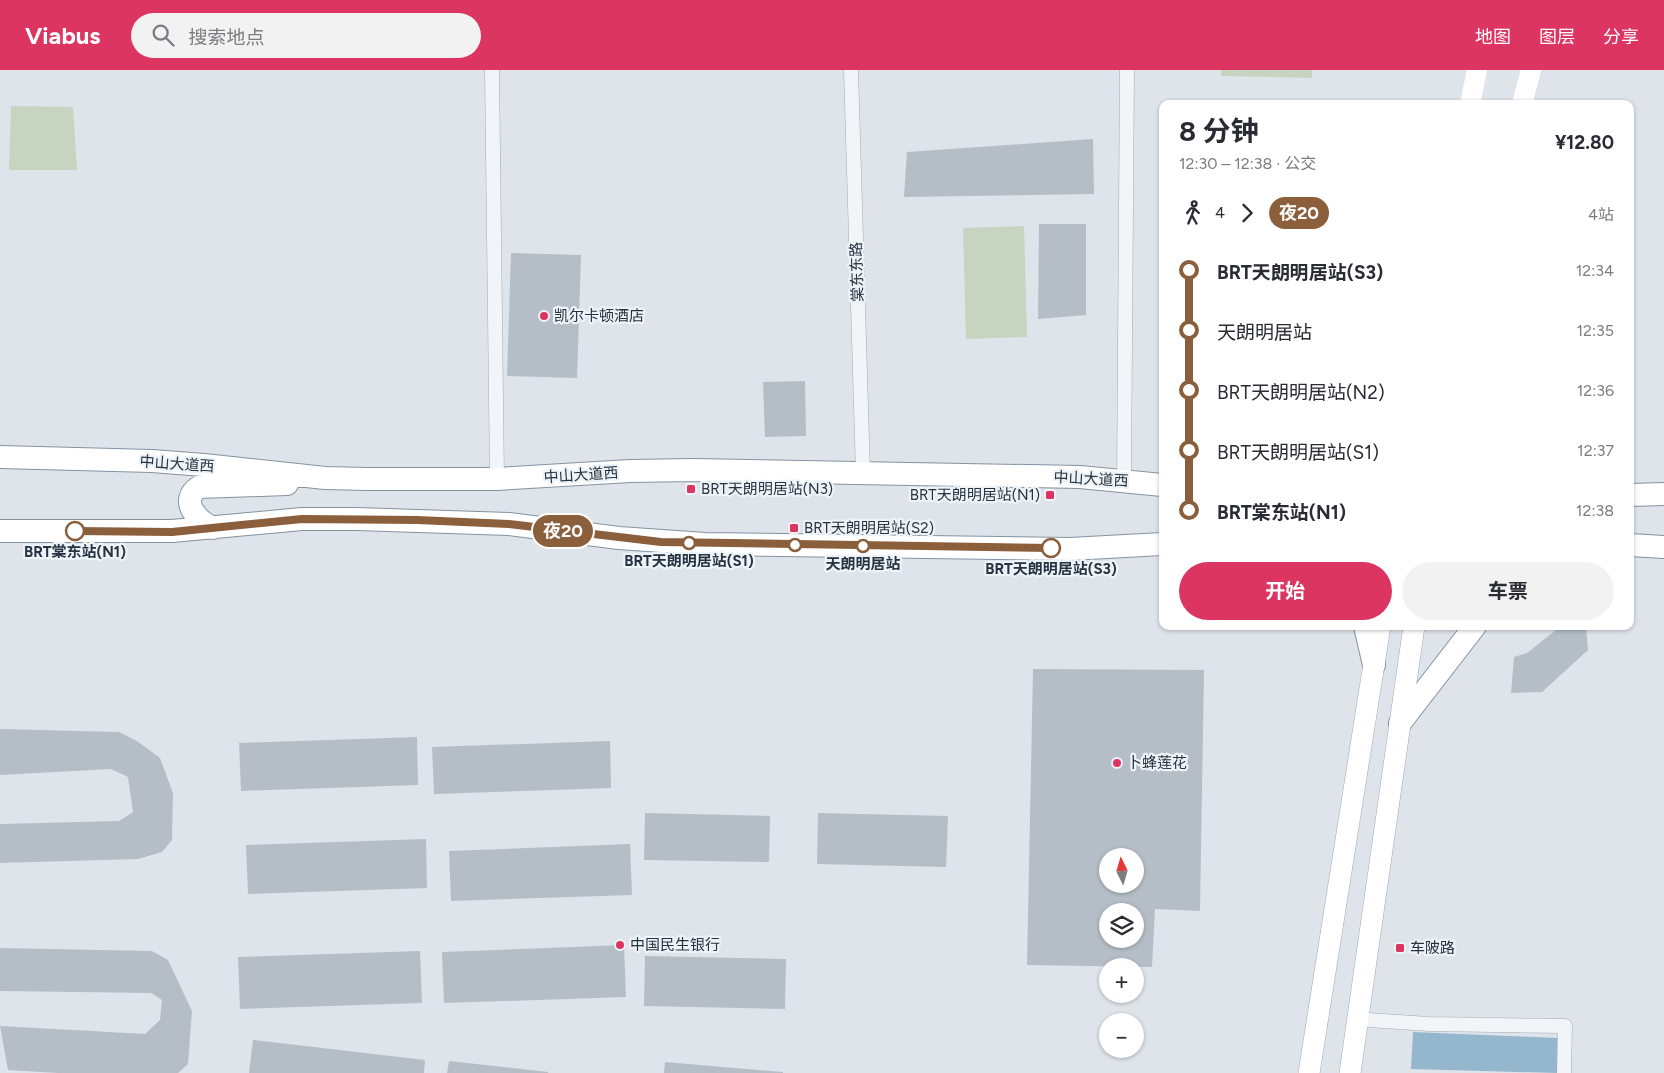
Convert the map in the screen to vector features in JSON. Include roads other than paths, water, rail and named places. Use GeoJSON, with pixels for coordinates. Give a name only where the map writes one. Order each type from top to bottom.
{"type":"FeatureCollection","features":[{"type":"Feature","properties":{"kind":"highway","name":"中山大道西"},"geometry":{"type":"LineString","coordinates":[[0,457],[187,463],[325,478],[497,479],[658,471],[1080,477],[1159,485]]}},
{"type":"Feature","properties":{"kind":"highway"},"geometry":{"type":"LineString","coordinates":[[213,528],[200,520],[191,509],[191,496],[199,486],[269,486],[325,478]]}},
{"type":"Feature","properties":{"kind":"highway"},"geometry":{"type":"LineString","coordinates":[[1634,496],[1664,494]]}},
{"type":"Feature","properties":{"kind":"highway"},"geometry":{"type":"LineString","coordinates":[[0,531],[157,532],[302,519],[417,520],[509,524],[636,540],[705,544],[1070,548],[1159,544]]}},
{"type":"Feature","properties":{"kind":"highway"},"geometry":{"type":"LineString","coordinates":[[1634,546],[1664,547]]}},
{"type":"Feature","properties":{"kind":"highway"},"geometry":{"type":"LineString","coordinates":[[1366,630],[1374,665]]}},
{"type":"Feature","properties":{"kind":"highway"},"geometry":{"type":"LineString","coordinates":[[1400,723],[1472,630]]}},
{"type":"Feature","properties":{"kind":"main road"},"geometry":{"type":"LineString","coordinates":[[1471,100],[1477,70]]}},
{"type":"Feature","properties":{"kind":"main road"},"geometry":{"type":"LineString","coordinates":[[1523,100],[1530,70]]}},
{"type":"Feature","properties":{"kind":"main road"},"geometry":{"type":"LineString","coordinates":[[1309,1073],[1379,630]]}},
{"type":"Feature","properties":{"kind":"main road"},"geometry":{"type":"LineString","coordinates":[[1350,1073],[1413,630]]}},
{"type":"Feature","properties":{"kind":"street"},"geometry":{"type":"LineString","coordinates":[[492,70],[497,479]]}},
{"type":"Feature","properties":{"kind":"street","name":"棠东东路"},"geometry":{"type":"LineString","coordinates":[[851,70],[863,474]]}},
{"type":"Feature","properties":{"kind":"street"},"geometry":{"type":"LineString","coordinates":[[1124,480],[1127,70]]}},
{"type":"Feature","properties":{"kind":"street"},"geometry":{"type":"LineString","coordinates":[[1368,1020],[1429,1024],[1565,1026],[1564,1073]]}},
{"type":"Feature","properties":{"kind":"water"},"geometry":{"type":"Polygon","coordinates":[[[1413,1032],[1559,1038],[1558,1073],[1411,1069],[1413,1032]]]}},
{"type":"Feature","properties":{"kind":"place","name":"凯尔卡顿酒店"},"geometry":{"type":"Point","coordinates":[544,316]}},
{"type":"Feature","properties":{"kind":"place","name":"BRT天朗明居站(N3)"},"geometry":{"type":"Point","coordinates":[691,489]}},
{"type":"Feature","properties":{"kind":"place","name":"BRT天朗明居站(N1)"},"geometry":{"type":"Point","coordinates":[1050,495]}},
{"type":"Feature","properties":{"kind":"place","name":"BRT天朗明居站(S2)"},"geometry":{"type":"Point","coordinates":[794,528]}},
{"type":"Feature","properties":{"kind":"place","name":"BRT棠东站(N1)"},"geometry":{"type":"Point","coordinates":[75,531]}},
{"type":"Feature","properties":{"kind":"place","name":"BRT天朗明居站(S1)"},"geometry":{"type":"Point","coordinates":[689,543]}},
{"type":"Feature","properties":{"kind":"place","name":"天朗明居站"},"geometry":{"type":"Point","coordinates":[863,546]}},
{"type":"Feature","properties":{"kind":"place","name":"BRT天朗明居站(S3)"},"geometry":{"type":"Point","coordinates":[1051,548]}},
{"type":"Feature","properties":{"kind":"place","name":"卜蜂莲花"},"geometry":{"type":"Point","coordinates":[1117,763]}},
{"type":"Feature","properties":{"kind":"place","name":"中国民生银行"},"geometry":{"type":"Point","coordinates":[620,945]}},
{"type":"Feature","properties":{"kind":"place","name":"车陂路"},"geometry":{"type":"Point","coordinates":[1400,948]}}]}
